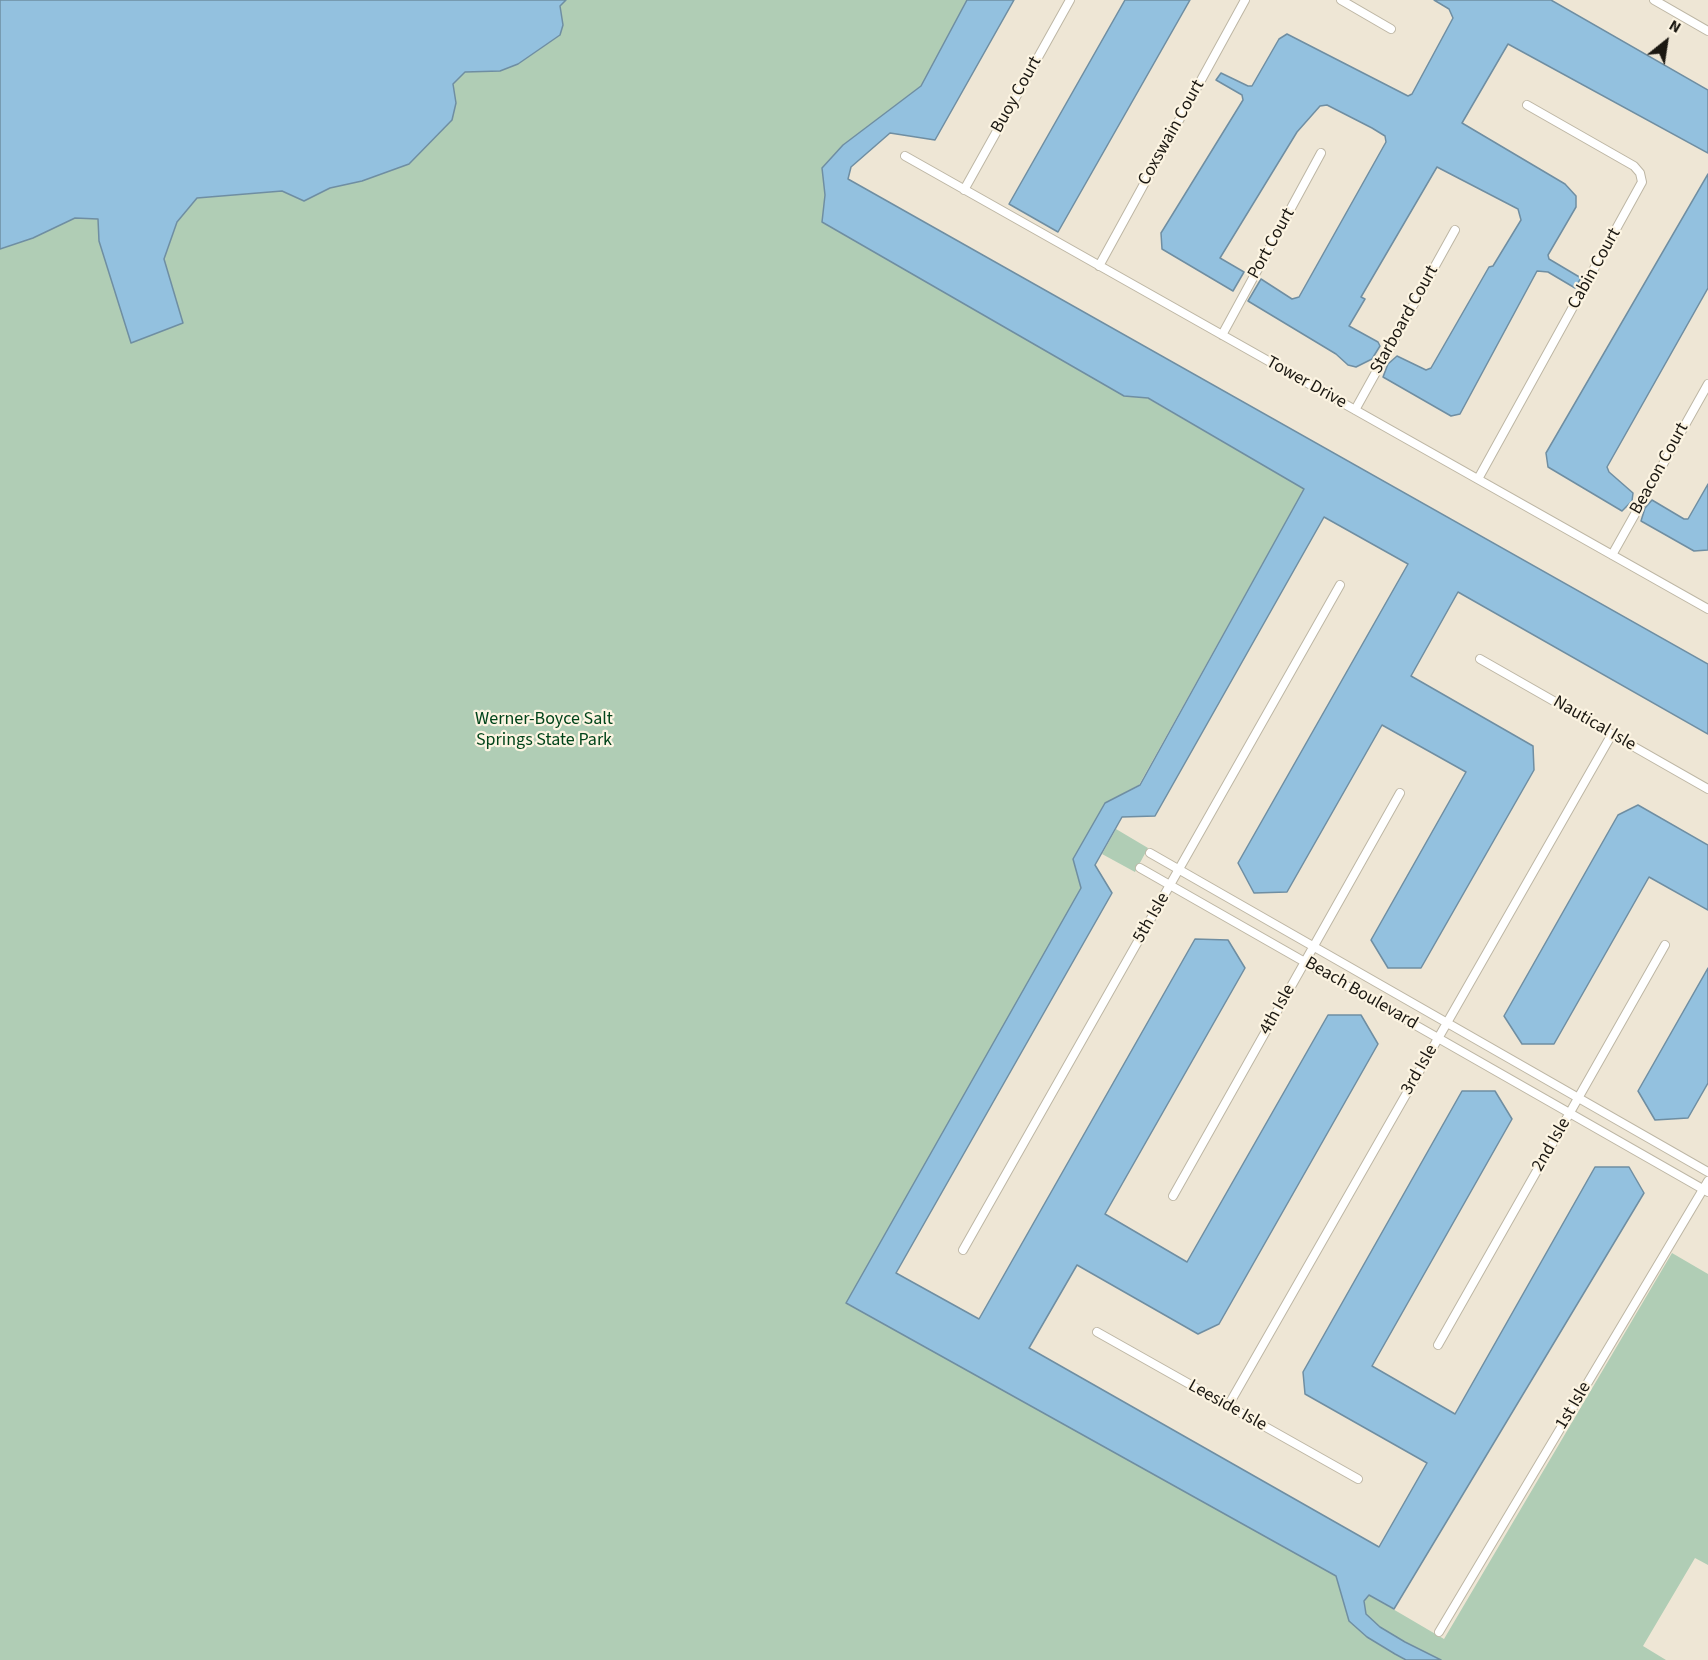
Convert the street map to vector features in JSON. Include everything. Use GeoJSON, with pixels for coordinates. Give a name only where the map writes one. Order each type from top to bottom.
{"type":"FeatureCollection","features":[{"type":"Feature","properties":{"kind":"street","name":"Buoy Court"},"geometry":{"type":"LineString","coordinates":[[964,190],[1070,0]]}},
{"type":"Feature","properties":{"kind":"street","name":"Coxswain Court"},"geometry":{"type":"LineString","coordinates":[[1099,266],[1245,0]]}},
{"type":"Feature","properties":{"kind":"street"},"geometry":{"type":"LineString","coordinates":[[1341,0],[1391,29]]}},
{"type":"Feature","properties":{"kind":"street"},"geometry":{"type":"LineString","coordinates":[[1654,0],[1708,31]]}},
{"type":"Feature","properties":{"kind":"street","name":"Cabin Court"},"geometry":{"type":"LineString","coordinates":[[1478,479],[1642,182],[1634,166],[1527,105]]}},
{"type":"Feature","properties":{"kind":"street","name":"Port Court"},"geometry":{"type":"LineString","coordinates":[[1222,335],[1322,153]]}},
{"type":"Feature","properties":{"kind":"street","name":"Tower Drive"},"geometry":{"type":"LineString","coordinates":[[904,156],[1708,609]]}},
{"type":"Feature","properties":{"kind":"street","name":"Starboard Court"},"geometry":{"type":"LineString","coordinates":[[1354,410],[1455,230]]}},
{"type":"Feature","properties":{"kind":"street","name":"Beacon Court"},"geometry":{"type":"LineString","coordinates":[[1612,555],[1708,384]]}},
{"type":"Feature","properties":{"kind":"street","name":"5th Isle"},"geometry":{"type":"LineString","coordinates":[[963,1250],[1340,585]]}},
{"type":"Feature","properties":{"kind":"street","name":"Nautical Isle"},"geometry":{"type":"LineString","coordinates":[[1480,659],[1708,789]]}},
{"type":"Feature","properties":{"kind":"street","name":"3rd Isle"},"geometry":{"type":"LineString","coordinates":[[1228,1406],[1612,734]]}},
{"type":"Feature","properties":{"kind":"street","name":"4th Isle"},"geometry":{"type":"LineString","coordinates":[[1173,1196],[1400,793]]}},
{"type":"Feature","properties":{"kind":"street","name":"Beach Boulevard"},"geometry":{"type":"LineString","coordinates":[[1150,853],[1708,1172]]}},
{"type":"Feature","properties":{"kind":"street","name":"Beach Boulevard"},"geometry":{"type":"LineString","coordinates":[[1140,868],[1570,1113],[1706,1187]]}},
{"type":"Feature","properties":{"kind":"street","name":"2nd Isle"},"geometry":{"type":"LineString","coordinates":[[1438,1345],[1665,945]]}},
{"type":"Feature","properties":{"kind":"street","name":"1st Isle"},"geometry":{"type":"LineString","coordinates":[[1439,1632],[1706,1187]]}},
{"type":"Feature","properties":{"kind":"street","name":"Leeside Isle"},"geometry":{"type":"LineString","coordinates":[[1097,1332],[1358,1479]]}},
{"type":"Feature","properties":{"kind":"green space","name":"Werner-Boyce Salt Springs State Park"},"geometry":{"type":"Polygon","coordinates":[[[566,0],[967,0],[921,86],[843,145],[823,168],[825,195],[822,222],[1124,396],[1147,398],[1304,489],[1139,785],[1105,803],[1073,859],[1082,888],[846,1303],[1336,1576],[1349,1621],[1367,1637],[1406,1660],[0,1660],[0,249],[33,238],[75,218],[98,219],[99,239],[131,343],[183,323],[164,259],[177,222],[197,198],[282,191],[304,201],[330,188],[362,181],[409,164],[456,103],[452,84],[465,72],[499,71],[518,64],[560,35],[563,25],[560,6],[566,0]]]}},
{"type":"Feature","properties":{"kind":"green space"},"geometry":{"type":"Polygon","coordinates":[[[1116,829],[1148,848],[1135,872],[1102,854],[1116,829]]]}},
{"type":"Feature","properties":{"kind":"green space"},"geometry":{"type":"Polygon","coordinates":[[[1672,1253],[1708,1274],[1708,1565],[1695,1558],[1643,1646],[1666,1660],[1441,1660],[1380,1627],[1366,1614],[1364,1601],[1369,1595],[1444,1639],[1672,1253]]]}},
{"type":"Feature","properties":{"kind":"water"},"geometry":{"type":"Polygon","coordinates":[[[0,0],[566,0],[560,6],[563,25],[560,35],[518,64],[500,71],[465,72],[453,84],[456,103],[452,120],[409,164],[362,181],[330,188],[304,201],[282,191],[197,198],[177,222],[164,259],[183,323],[131,343],[99,241],[98,219],[75,218],[33,238],[0,249],[0,0]]]}},
{"type":"Feature","properties":{"kind":"water"},"geometry":{"type":"Polygon","coordinates":[[[967,0],[1014,0],[935,140],[890,133],[851,167],[848,179],[1708,664],[1708,734],[1458,592],[1411,676],[1533,746],[1534,770],[1421,968],[1388,968],[1371,940],[1466,772],[1382,725],[1287,892],[1254,893],[1238,863],[1408,564],[1324,517],[1155,816],[1122,817],[1095,865],[1112,893],[896,1273],[979,1319],[1195,939],[1228,940],[1245,968],[1105,1214],[1187,1262],[1328,1015],[1361,1015],[1378,1044],[1219,1324],[1198,1334],[1077,1265],[1029,1348],[1379,1547],[1427,1463],[1305,1394],[1303,1372],[1462,1091],[1495,1091],[1512,1119],[1372,1366],[1455,1414],[1595,1167],[1629,1167],[1644,1193],[1394,1609],[1369,1595],[1364,1601],[1366,1614],[1380,1627],[1441,1660],[1406,1660],[1395,1654],[1367,1637],[1349,1621],[1336,1576],[846,1303],[1081,888],[1073,859],[1105,803],[1140,785],[1304,489],[1148,398],[1124,396],[822,222],[825,195],[822,168],[843,145],[921,86],[967,0]]]}},
{"type":"Feature","properties":{"kind":"water"},"geometry":{"type":"Polygon","coordinates":[[[1125,0],[1190,0],[1058,232],[1009,204],[1125,0]]]}},
{"type":"Feature","properties":{"kind":"water"},"geometry":{"type":"Polygon","coordinates":[[[1434,0],[1551,0],[1708,90],[1708,153],[1508,44],[1462,123],[1565,184],[1576,196],[1576,207],[1548,255],[1549,259],[1581,278],[1575,288],[1548,272],[1537,271],[1460,414],[1451,416],[1383,377],[1388,364],[1397,356],[1426,370],[1431,368],[1489,267],[1493,266],[1521,220],[1518,209],[1437,167],[1361,297],[1365,299],[1349,326],[1378,342],[1380,346],[1372,359],[1356,367],[1348,365],[1336,354],[1248,301],[1261,279],[1292,299],[1299,297],[1386,142],[1385,136],[1327,105],[1320,106],[1297,132],[1220,258],[1244,272],[1233,291],[1162,249],[1161,233],[1243,100],[1242,95],[1216,80],[1221,73],[1252,86],[1279,39],[1287,34],[1408,96],[1412,94],[1453,18],[1449,9],[1434,0]]]}},
{"type":"Feature","properties":{"kind":"water"},"geometry":{"type":"Polygon","coordinates":[[[1708,174],[1708,288],[1607,467],[1609,472],[1633,493],[1632,501],[1622,511],[1548,467],[1546,453],[1708,174]]]}},
{"type":"Feature","properties":{"kind":"water"},"geometry":{"type":"Polygon","coordinates":[[[1708,484],[1708,550],[1694,551],[1641,521],[1645,508],[1652,500],[1684,519],[1688,519],[1708,484]]]}},
{"type":"Feature","properties":{"kind":"water"},"geometry":{"type":"Polygon","coordinates":[[[1638,805],[1708,845],[1708,910],[1649,877],[1554,1044],[1522,1044],[1504,1016],[1618,815],[1638,805]]]}},
{"type":"Feature","properties":{"kind":"water"},"geometry":{"type":"Polygon","coordinates":[[[1708,968],[1708,1083],[1688,1118],[1655,1120],[1638,1091],[1708,968]]]}}]}
